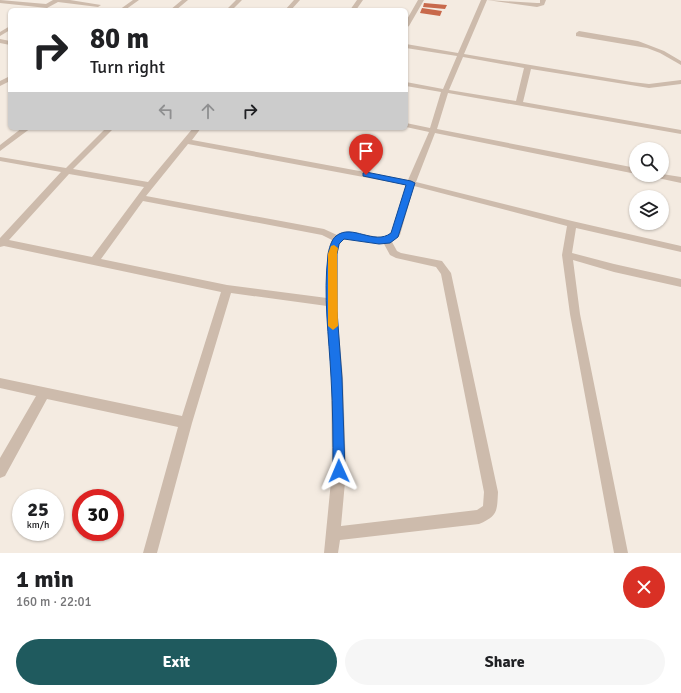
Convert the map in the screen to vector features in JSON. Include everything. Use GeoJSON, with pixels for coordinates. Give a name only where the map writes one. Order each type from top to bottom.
{"type":"FeatureCollection","features":[{"type":"Feature","properties":{"kind":"street"},"geometry":{"type":"LineString","coordinates":[[0,1],[44,8],[57,0],[98,5]]}},
{"type":"Feature","properties":{"kind":"street"},"geometry":{"type":"LineString","coordinates":[[125,8],[136,0]]}},
{"type":"Feature","properties":{"kind":"street"},"geometry":{"type":"LineString","coordinates":[[175,8],[185,0]]}},
{"type":"Feature","properties":{"kind":"street"},"geometry":{"type":"LineString","coordinates":[[231,8],[239,0]]}},
{"type":"Feature","properties":{"kind":"street"},"geometry":{"type":"LineString","coordinates":[[290,8],[297,0]]}},
{"type":"Feature","properties":{"kind":"street"},"geometry":{"type":"LineString","coordinates":[[408,23],[421,0]]}},
{"type":"Feature","properties":{"kind":"street"},"geometry":{"type":"LineString","coordinates":[[140,198],[324,232],[338,239],[349,235],[379,241],[387,241],[395,235],[411,183],[433,130],[445,91],[484,0]]}},
{"type":"Feature","properties":{"kind":"street"},"geometry":{"type":"LineString","coordinates":[[490,0],[537,5],[542,4],[543,0]]}},
{"type":"Feature","properties":{"kind":"street"},"geometry":{"type":"LineString","coordinates":[[408,46],[632,84],[649,86],[681,82]]}},
{"type":"Feature","properties":{"kind":"street"},"geometry":{"type":"LineString","coordinates":[[519,104],[528,66]]}},
{"type":"Feature","properties":{"kind":"street"},"geometry":{"type":"LineString","coordinates":[[408,84],[681,132]]}},
{"type":"Feature","properties":{"kind":"street"},"geometry":{"type":"LineString","coordinates":[[408,125],[629,170]]}},
{"type":"Feature","properties":{"kind":"street"},"geometry":{"type":"LineString","coordinates":[[0,149],[24,130]]}},
{"type":"Feature","properties":{"kind":"street"},"geometry":{"type":"LineString","coordinates":[[0,243],[67,171],[108,130]]}},
{"type":"Feature","properties":{"kind":"street"},"geometry":{"type":"LineString","coordinates":[[94,262],[140,198],[195,130]]}},
{"type":"Feature","properties":{"kind":"street"},"geometry":{"type":"LineString","coordinates":[[187,141],[411,183],[681,250]]}},
{"type":"Feature","properties":{"kind":"street"},"geometry":{"type":"LineString","coordinates":[[0,159],[150,185]]}},
{"type":"Feature","properties":{"kind":"street"},"geometry":{"type":"LineString","coordinates":[[669,178],[681,180]]}},
{"type":"Feature","properties":{"kind":"street"},"geometry":{"type":"LineString","coordinates":[[572,224],[567,255],[575,314],[621,553]]}},
{"type":"Feature","properties":{"kind":"street"},"geometry":{"type":"LineString","coordinates":[[331,553],[339,471],[337,378],[332,303],[332,254],[338,239]]}},
{"type":"Feature","properties":{"kind":"street"},"geometry":{"type":"LineString","coordinates":[[333,534],[479,517],[490,510],[491,492],[446,273],[438,264],[399,256],[393,253],[387,241]]}},
{"type":"Feature","properties":{"kind":"street"},"geometry":{"type":"LineString","coordinates":[[0,243],[227,289],[332,303]]}},
{"type":"Feature","properties":{"kind":"street"},"geometry":{"type":"LineString","coordinates":[[567,255],[614,268],[681,283]]}},
{"type":"Feature","properties":{"kind":"street"},"geometry":{"type":"LineString","coordinates":[[150,553],[186,423],[227,289]]}},
{"type":"Feature","properties":{"kind":"street"},"geometry":{"type":"LineString","coordinates":[[0,383],[186,423]]}},
{"type":"Feature","properties":{"kind":"street"},"geometry":{"type":"LineString","coordinates":[[0,471],[44,393]]}},
{"type":"Feature","properties":{"kind":"lane"},"geometry":{"type":"LineString","coordinates":[[648,47],[578,35],[583,33],[636,42],[662,52],[681,63]]}},
{"type":"Feature","properties":{"kind":"building"},"geometry":{"type":"Polygon","coordinates":[[[424,3],[447,5],[445,9],[423,7],[424,3]]]}},
{"type":"Feature","properties":{"kind":"building"},"geometry":{"type":"Polygon","coordinates":[[[422,8],[442,11],[440,16],[420,13],[422,8]]]}},
{"type":"Feature","properties":{"kind":"slow traffic"},"geometry":{"type":"LineString","coordinates":[[333,326],[332,254],[334,248]]}},
{"type":"Feature","properties":{"kind":"route"},"geometry":{"type":"LineString","coordinates":[[339,471],[337,378],[332,311],[332,254],[335,244],[342,236],[349,235],[379,241],[387,241],[395,235],[411,183],[366,175]]}}]}
